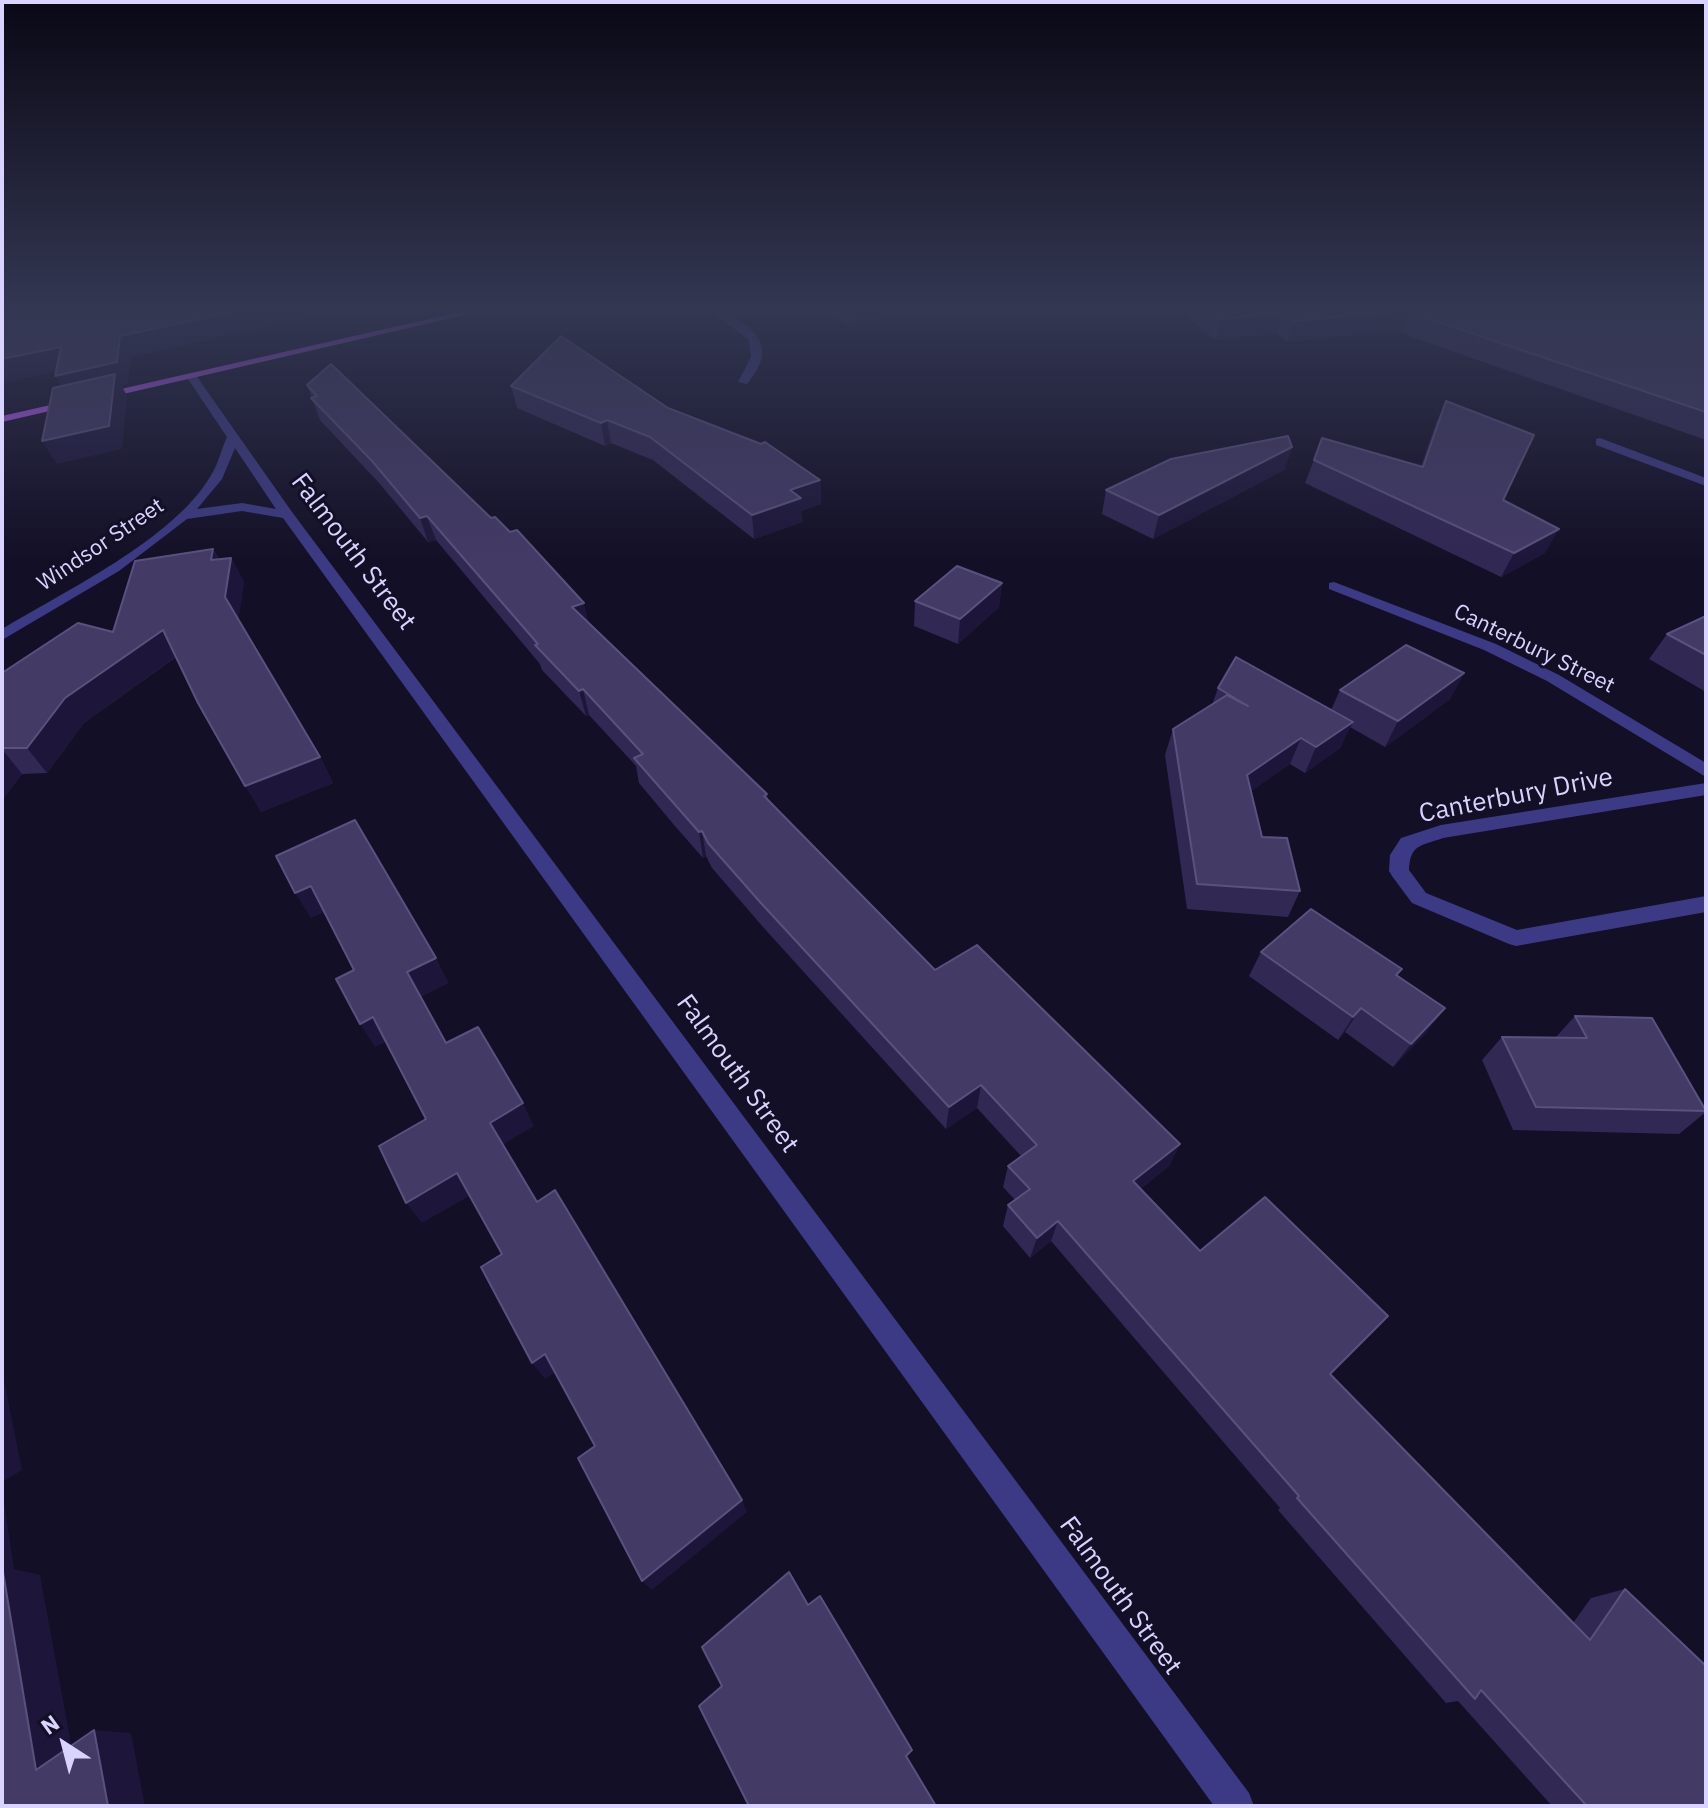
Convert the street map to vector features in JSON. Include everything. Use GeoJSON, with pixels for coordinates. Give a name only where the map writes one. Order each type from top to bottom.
{"type":"FeatureCollection","features":[{"type":"Feature","properties":{"kind":"main road"},"geometry":{"type":"LineString","coordinates":[[2,419],[106,395]]}},
{"type":"Feature","properties":{"kind":"street","name":"Falmouth Street"},"geometry":{"type":"LineString","coordinates":[[204,395],[287,515],[1236,1806]]}},
{"type":"Feature","properties":{"kind":"street","name":"Windsor Street"},"geometry":{"type":"LineString","coordinates":[[2,635],[122,562],[184,515],[214,481],[232,439]]}},
{"type":"Feature","properties":{"kind":"street"},"geometry":{"type":"LineString","coordinates":[[1600,442],[1706,482]]}},
{"type":"Feature","properties":{"kind":"street","name":"Windsor Street"},"geometry":{"type":"LineString","coordinates":[[184,515],[242,507],[287,515]]}},
{"type":"Feature","properties":{"kind":"street","name":"Canterbury Street"},"geometry":{"type":"LineString","coordinates":[[1334,586],[1490,647],[1553,678],[1706,771]]}},
{"type":"Feature","properties":{"kind":"street","name":"Canterbury Drive"},"geometry":{"type":"LineString","coordinates":[[1706,789],[1441,832],[1408,843],[1400,855],[1399,871],[1419,898],[1516,938],[1706,904]]}},
{"type":"Feature","properties":{"kind":"building"},"geometry":{"type":"Polygon","coordinates":[[[51,395],[113,395],[109,426],[42,441],[51,395]]]}},
{"type":"Feature","properties":{"kind":"building"},"geometry":{"type":"Polygon","coordinates":[[[364,395],[491,518],[495,517],[510,532],[517,530],[584,603],[572,607],[767,794],[764,796],[935,970],[977,945],[1180,1144],[1133,1181],[1200,1251],[1265,1197],[1388,1316],[1330,1374],[1590,1640],[1625,1589],[1706,1666],[1706,1806],[1587,1806],[1481,1690],[1475,1699],[1058,1221],[1037,1238],[1008,1205],[1030,1189],[1008,1166],[1037,1145],[981,1085],[949,1107],[760,902],[708,843],[702,831],[699,832],[634,758],[643,754],[583,689],[579,691],[535,645],[538,644],[427,516],[420,518],[372,461],[311,398],[364,395]]]}},
{"type":"Feature","properties":{"kind":"building"},"geometry":{"type":"Polygon","coordinates":[[[534,395],[649,395],[668,408],[761,444],[765,442],[820,480],[790,490],[801,498],[752,515],[650,437],[607,420],[601,423],[534,395]]]}},
{"type":"Feature","properties":{"kind":"building"},"geometry":{"type":"Polygon","coordinates":[[[1656,395],[1706,395],[1706,412],[1656,395]]]}},
{"type":"Feature","properties":{"kind":"building"},"geometry":{"type":"Polygon","coordinates":[[[1446,401],[1534,435],[1503,500],[1559,529],[1514,553],[1314,460],[1322,438],[1423,467],[1446,401]]]}},
{"type":"Feature","properties":{"kind":"building"},"geometry":{"type":"Polygon","coordinates":[[[1288,436],[1292,447],[1159,515],[1106,490],[1171,459],[1288,436]]]}},
{"type":"Feature","properties":{"kind":"building"},"geometry":{"type":"Polygon","coordinates":[[[213,549],[211,560],[231,558],[225,597],[320,757],[245,786],[198,703],[163,630],[65,698],[27,748],[2,748],[2,673],[78,623],[113,632],[135,561],[213,549]]]}},
{"type":"Feature","properties":{"kind":"building"},"geometry":{"type":"Polygon","coordinates":[[[957,566],[1002,583],[960,619],[915,601],[957,566]]]}},
{"type":"Feature","properties":{"kind":"building"},"geometry":{"type":"Polygon","coordinates":[[[1706,616],[1706,655],[1667,634],[1706,616]]]}},
{"type":"Feature","properties":{"kind":"building"},"geometry":{"type":"Polygon","coordinates":[[[1406,645],[1464,673],[1398,721],[1340,690],[1406,645]]]}},
{"type":"Feature","properties":{"kind":"building"},"geometry":{"type":"Polygon","coordinates":[[[1236,657],[1353,722],[1316,747],[1301,738],[1247,775],[1262,837],[1287,838],[1300,891],[1197,884],[1173,729],[1227,695],[1248,706],[1218,688],[1236,657]]]}},
{"type":"Feature","properties":{"kind":"building"},"geometry":{"type":"Polygon","coordinates":[[[355,820],[436,958],[407,972],[446,1043],[478,1027],[523,1103],[490,1123],[537,1202],[555,1190],[742,1500],[642,1581],[578,1458],[595,1446],[545,1354],[532,1363],[481,1267],[502,1254],[457,1173],[406,1203],[379,1146],[426,1119],[373,1017],[360,1024],[336,979],[354,970],[311,886],[295,893],[276,856],[355,820]]]}},
{"type":"Feature","properties":{"kind":"building"},"geometry":{"type":"Polygon","coordinates":[[[1311,909],[1402,969],[1396,975],[1445,1008],[1411,1044],[1361,1008],[1353,1017],[1261,952],[1311,909]]]}},
{"type":"Feature","properties":{"kind":"building"},"geometry":{"type":"Polygon","coordinates":[[[1575,1016],[1652,1018],[1706,1111],[1536,1107],[1502,1037],[1587,1038],[1575,1016]]]}},
{"type":"Feature","properties":{"kind":"building"},"geometry":{"type":"Polygon","coordinates":[[[2,1566],[36,1770],[94,1730],[108,1806],[2,1806],[2,1566]]]}},
{"type":"Feature","properties":{"kind":"building"},"geometry":{"type":"Polygon","coordinates":[[[789,1572],[808,1605],[820,1596],[912,1750],[906,1756],[936,1806],[749,1806],[699,1706],[722,1686],[702,1647],[789,1572]]]}}]}
